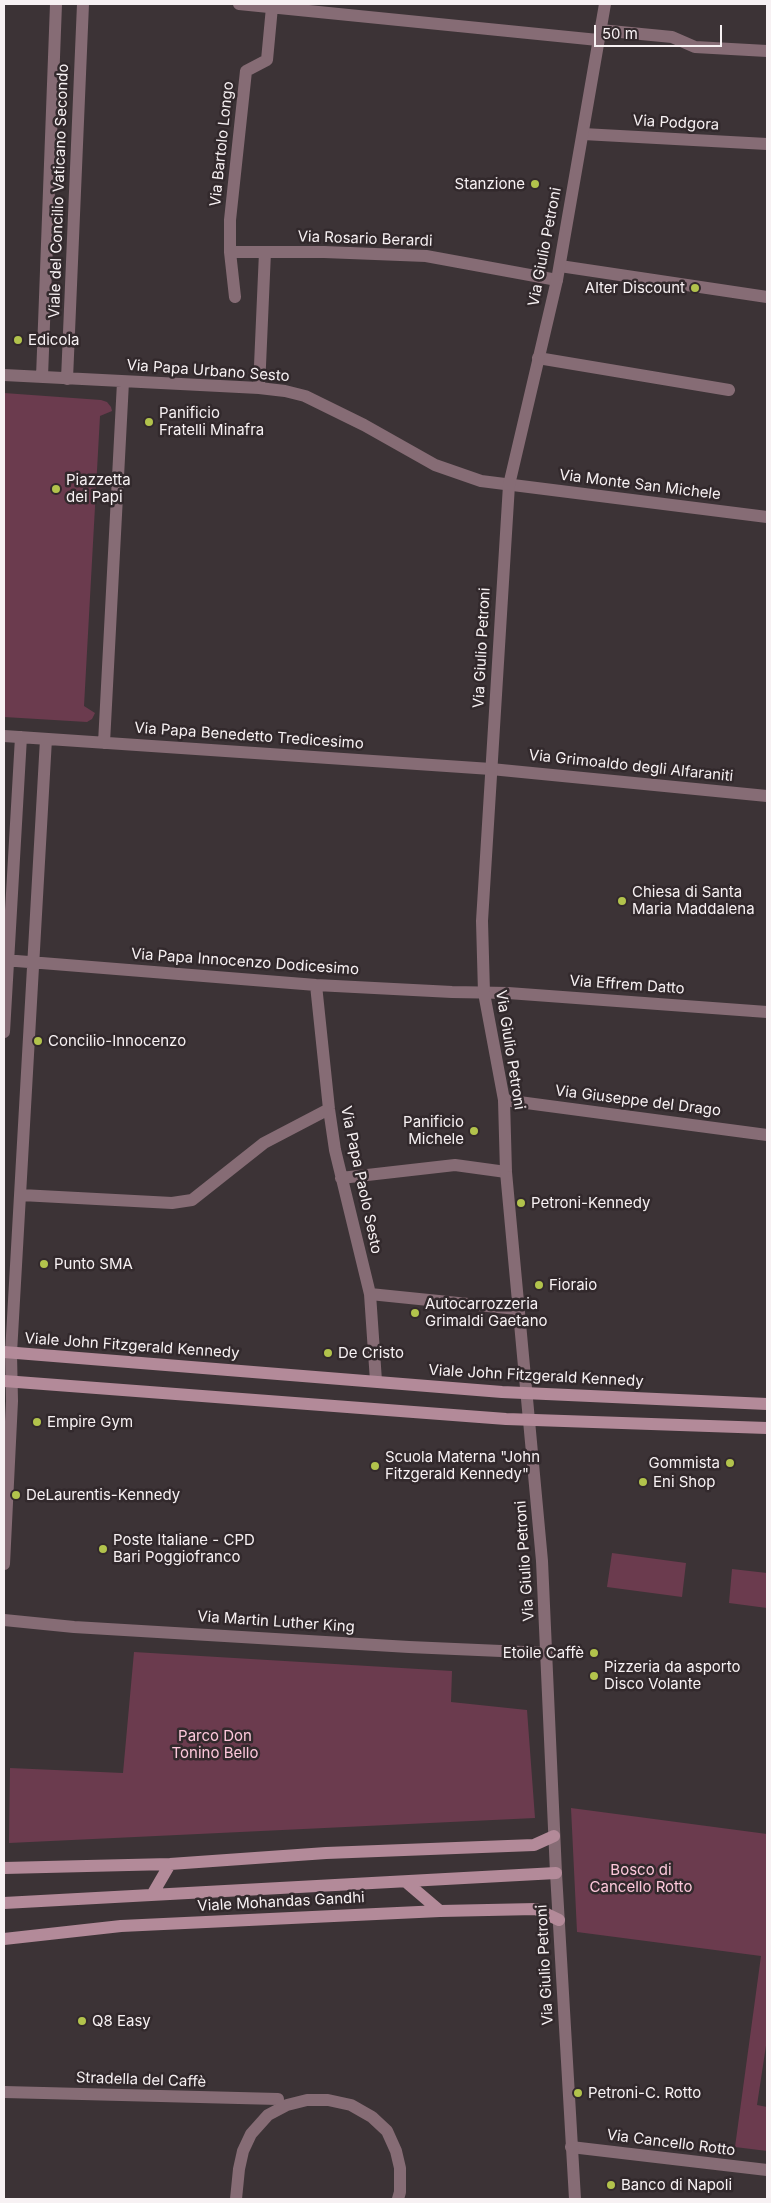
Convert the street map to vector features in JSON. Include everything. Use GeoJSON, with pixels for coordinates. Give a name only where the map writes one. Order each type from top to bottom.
{"type":"FeatureCollection","features":[{"type":"Feature","properties":{"kind":"main road","name":"Viale John Fitzgerald Kennedy"},"geometry":{"type":"LineString","coordinates":[[8,1352],[526,1393],[767,1404]]}},
{"type":"Feature","properties":{"kind":"main road"},"geometry":{"type":"LineString","coordinates":[[8,1381],[530,1420],[767,1428]]}},
{"type":"Feature","properties":{"kind":"main road"},"geometry":{"type":"LineString","coordinates":[[4,1868],[170,1864],[326,1853],[534,1845],[554,1836]]}},
{"type":"Feature","properties":{"kind":"main road"},"geometry":{"type":"LineString","coordinates":[[152,1895],[170,1864]]}},
{"type":"Feature","properties":{"kind":"main road","name":"Viale Mohandas Gandhi"},"geometry":{"type":"LineString","coordinates":[[4,1903],[556,1873]]}},
{"type":"Feature","properties":{"kind":"main road"},"geometry":{"type":"LineString","coordinates":[[406,1882],[440,1911]]}},
{"type":"Feature","properties":{"kind":"main road","name":"Viale Mohandas Gandhi"},"geometry":{"type":"LineString","coordinates":[[4,1939],[121,1926],[440,1911],[536,1909],[559,1920]]}},
{"type":"Feature","properties":{"kind":"street","name":"Viale del Concilio Vaticano Secondo"},"geometry":{"type":"LineString","coordinates":[[42,377],[56,4]]}},
{"type":"Feature","properties":{"kind":"street","name":"Viale del Concilio Vaticano Secondo"},"geometry":{"type":"LineString","coordinates":[[67,379],[83,4]]}},
{"type":"Feature","properties":{"kind":"street"},"geometry":{"type":"LineString","coordinates":[[239,4],[599,35],[672,37],[695,47],[767,51]]}},
{"type":"Feature","properties":{"kind":"street","name":"Via Giulio Petroni"},"geometry":{"type":"LineString","coordinates":[[575,2199],[554,1836],[540,1532],[530,1420],[517,1309],[506,1172],[504,1100],[484,993],[482,921],[509,485],[560,266],[605,4]]}},
{"type":"Feature","properties":{"kind":"street","name":"Via Bartolo Longo"},"geometry":{"type":"LineString","coordinates":[[236,297],[230,252],[230,220],[246,71],[267,60],[272,7]]}},
{"type":"Feature","properties":{"kind":"street","name":"Via Podgora"},"geometry":{"type":"LineString","coordinates":[[583,134],[767,144]]}},
{"type":"Feature","properties":{"kind":"street","name":"Via Rosario Berardi"},"geometry":{"type":"LineString","coordinates":[[230,252],[426,256],[557,280]]}},
{"type":"Feature","properties":{"kind":"street"},"geometry":{"type":"LineString","coordinates":[[259,388],[265,252]]}},
{"type":"Feature","properties":{"kind":"street"},"geometry":{"type":"LineString","coordinates":[[560,266],[767,297]]}},
{"type":"Feature","properties":{"kind":"street"},"geometry":{"type":"LineString","coordinates":[[538,358],[728,390]]}},
{"type":"Feature","properties":{"kind":"street","name":"Via Papa Urbano Sesto"},"geometry":{"type":"LineString","coordinates":[[4,375],[259,388],[305,396],[364,426],[435,466],[481,481],[509,485]]}},
{"type":"Feature","properties":{"kind":"street"},"geometry":{"type":"LineString","coordinates":[[104,743],[123,382]]}},
{"type":"Feature","properties":{"kind":"street","name":"Via Monte San Michele"},"geometry":{"type":"LineString","coordinates":[[509,485],[767,517]]}},
{"type":"Feature","properties":{"kind":"street","name":"Via Papa Benedetto Tredicesimo"},"geometry":{"type":"LineString","coordinates":[[4,736],[491,769]]}},
{"type":"Feature","properties":{"kind":"street"},"geometry":{"type":"LineString","coordinates":[[4,1032],[6,961],[21,737]]}},
{"type":"Feature","properties":{"kind":"street"},"geometry":{"type":"LineString","coordinates":[[4,1564],[8,1352],[21,1194],[46,739]]}},
{"type":"Feature","properties":{"kind":"street","name":"Via Grimoaldo degli Alfaraniti"},"geometry":{"type":"LineString","coordinates":[[491,769],[767,796]]}},
{"type":"Feature","properties":{"kind":"street","name":"Via Papa Innocenzo Dodicesimo"},"geometry":{"type":"LineString","coordinates":[[6,961],[316,985],[484,993]]}},
{"type":"Feature","properties":{"kind":"street","name":"Via Papa Paolo Sesto"},"geometry":{"type":"LineString","coordinates":[[316,985],[329,1109],[341,1178],[370,1294],[376,1381]]}},
{"type":"Feature","properties":{"kind":"street","name":"Via Effrem Datto"},"geometry":{"type":"LineString","coordinates":[[484,993],[767,1012]]}},
{"type":"Feature","properties":{"kind":"street","name":"Via Giuseppe del Drago"},"geometry":{"type":"LineString","coordinates":[[504,1100],[767,1135]]}},
{"type":"Feature","properties":{"kind":"street"},"geometry":{"type":"LineString","coordinates":[[21,1194],[172,1203],[192,1200],[264,1143],[329,1109]]}},
{"type":"Feature","properties":{"kind":"street"},"geometry":{"type":"LineString","coordinates":[[341,1178],[455,1165],[506,1172]]}},
{"type":"Feature","properties":{"kind":"street"},"geometry":{"type":"LineString","coordinates":[[370,1294],[517,1309]]}},
{"type":"Feature","properties":{"kind":"street","name":"Via Martin Luther King"},"geometry":{"type":"LineString","coordinates":[[4,1620],[74,1627],[390,1646],[547,1653]]}},
{"type":"Feature","properties":{"kind":"street","name":"Stradella del Caffè"},"geometry":{"type":"LineString","coordinates":[[4,2092],[278,2100]]}},
{"type":"Feature","properties":{"kind":"street"},"geometry":{"type":"LineString","coordinates":[[236,2199],[239,2168],[243,2151],[252,2134],[268,2115],[288,2105],[307,2100],[328,2100],[351,2105],[372,2117],[387,2131],[396,2151],[400,2168],[400,2192],[398,2199]]}},
{"type":"Feature","properties":{"kind":"street","name":"Via Cancello Rotto"},"geometry":{"type":"LineString","coordinates":[[571,2147],[767,2170]]}},
{"type":"Feature","properties":{"kind":"green space","name":"Piazzetta dei Papi"},"geometry":{"type":"Polygon","coordinates":[[[4,393],[101,400],[107,402],[111,407],[112,411],[100,416],[84,706],[95,713],[92,719],[87,722],[4,717],[4,393]]]}},
{"type":"Feature","properties":{"kind":"green space"},"geometry":{"type":"Polygon","coordinates":[[[612,1553],[686,1563],[682,1597],[607,1587],[612,1553]]]}},
{"type":"Feature","properties":{"kind":"green space"},"geometry":{"type":"Polygon","coordinates":[[[732,1569],[767,1573],[767,1608],[729,1603],[732,1569]]]}},
{"type":"Feature","properties":{"kind":"green space","name":"Parco Don Tonino Bello"},"geometry":{"type":"Polygon","coordinates":[[[134,1652],[452,1671],[451,1702],[527,1710],[535,1818],[9,1843],[10,1768],[123,1773],[134,1652]]]}},
{"type":"Feature","properties":{"kind":"green space","name":"Bosco di Cancello Rotto"},"geometry":{"type":"Polygon","coordinates":[[[571,1808],[767,1834],[767,2039],[757,2105],[767,2107],[767,2151],[735,2147],[761,1956],[577,1932],[571,1808]]]}},
{"type":"Feature","properties":{"kind":"place","name":"Stanzione"},"geometry":{"type":"Point","coordinates":[535,184]}},
{"type":"Feature","properties":{"kind":"place","name":"Alter Discount"},"geometry":{"type":"Point","coordinates":[695,288]}},
{"type":"Feature","properties":{"kind":"place","name":"Edicola"},"geometry":{"type":"Point","coordinates":[18,340]}},
{"type":"Feature","properties":{"kind":"place","name":"Panificio Fratelli Minafra"},"geometry":{"type":"Point","coordinates":[149,422]}},
{"type":"Feature","properties":{"kind":"place","name":"Piazzetta dei Papi"},"geometry":{"type":"Point","coordinates":[56,489]}},
{"type":"Feature","properties":{"kind":"place","name":"Chiesa di Santa Maria Maddalena"},"geometry":{"type":"Point","coordinates":[622,901]}},
{"type":"Feature","properties":{"kind":"place","name":"Concilio-Innocenzo"},"geometry":{"type":"Point","coordinates":[38,1041]}},
{"type":"Feature","properties":{"kind":"place","name":"Panificio Michele"},"geometry":{"type":"Point","coordinates":[474,1131]}},
{"type":"Feature","properties":{"kind":"place","name":"Petroni-Kennedy"},"geometry":{"type":"Point","coordinates":[521,1203]}},
{"type":"Feature","properties":{"kind":"place","name":"Punto SMA"},"geometry":{"type":"Point","coordinates":[44,1264]}},
{"type":"Feature","properties":{"kind":"place","name":"Fioraio"},"geometry":{"type":"Point","coordinates":[539,1285]}},
{"type":"Feature","properties":{"kind":"place","name":"Autocarrozzeria Grimaldi Gaetano"},"geometry":{"type":"Point","coordinates":[415,1313]}},
{"type":"Feature","properties":{"kind":"place","name":"De Cristo"},"geometry":{"type":"Point","coordinates":[328,1353]}},
{"type":"Feature","properties":{"kind":"place","name":"Empire Gym"},"geometry":{"type":"Point","coordinates":[37,1422]}},
{"type":"Feature","properties":{"kind":"place","name":"Gommista"},"geometry":{"type":"Point","coordinates":[730,1463]}},
{"type":"Feature","properties":{"kind":"place","name":"Scuola Materna \"John Fitzgerald Kennedy\""},"geometry":{"type":"Point","coordinates":[375,1466]}},
{"type":"Feature","properties":{"kind":"place","name":"Eni Shop"},"geometry":{"type":"Point","coordinates":[643,1482]}},
{"type":"Feature","properties":{"kind":"place","name":"DeLaurentis-Kennedy"},"geometry":{"type":"Point","coordinates":[16,1495]}},
{"type":"Feature","properties":{"kind":"place","name":"Poste Italiane - CPD Bari Poggiofranco"},"geometry":{"type":"Point","coordinates":[103,1549]}},
{"type":"Feature","properties":{"kind":"place","name":"Etoile Caffè"},"geometry":{"type":"Point","coordinates":[594,1653]}},
{"type":"Feature","properties":{"kind":"place","name":"Pizzeria da asporto Disco Volante"},"geometry":{"type":"Point","coordinates":[594,1676]}},
{"type":"Feature","properties":{"kind":"place","name":"Q8 Easy"},"geometry":{"type":"Point","coordinates":[82,2021]}},
{"type":"Feature","properties":{"kind":"place","name":"Petroni-C. Rotto"},"geometry":{"type":"Point","coordinates":[578,2093]}},
{"type":"Feature","properties":{"kind":"place","name":"Banco di Napoli"},"geometry":{"type":"Point","coordinates":[611,2185]}}]}
